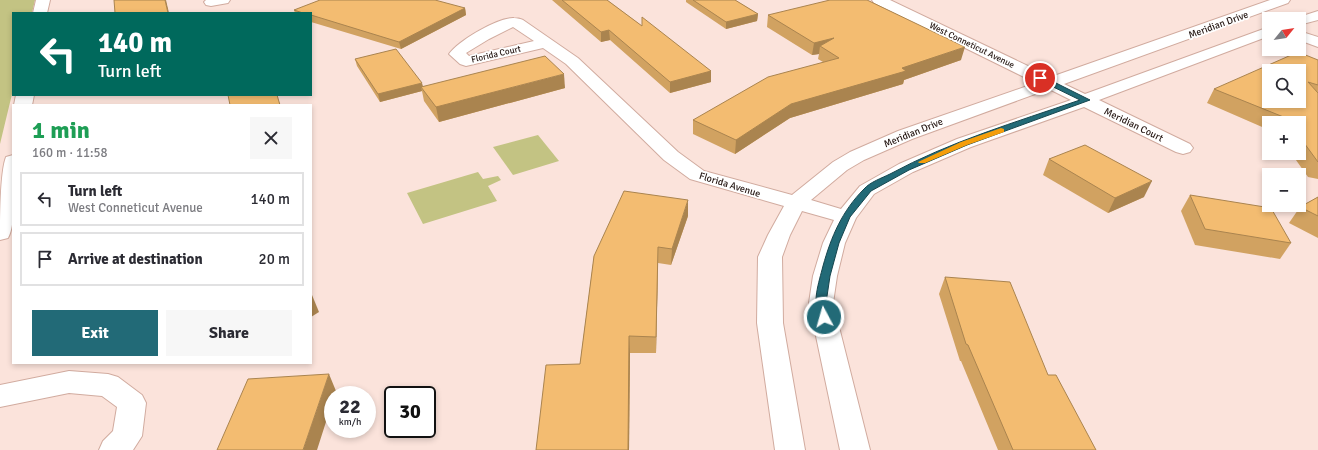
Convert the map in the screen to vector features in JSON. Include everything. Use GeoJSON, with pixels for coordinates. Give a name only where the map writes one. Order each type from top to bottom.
{"type":"FeatureCollection","features":[{"type":"Feature","properties":{"kind":"street"},"geometry":{"type":"LineString","coordinates":[[40,12],[43,0]]}},
{"type":"Feature","properties":{"kind":"street","name":"West Conneticut Avenue"},"geometry":{"type":"LineString","coordinates":[[879,0],[1086,100]]}},
{"type":"Feature","properties":{"kind":"street","name":"Meridian Drive"},"geometry":{"type":"LineString","coordinates":[[790,450],[770,323],[769,290],[770,257],[796,203],[840,166],[873,148],[946,119],[1283,0]]}},
{"type":"Feature","properties":{"kind":"street"},"geometry":{"type":"LineString","coordinates":[[1242,15],[1262,22]]}},
{"type":"Feature","properties":{"kind":"street"},"geometry":{"type":"LineString","coordinates":[[1306,19],[1318,15]]}},
{"type":"Feature","properties":{"kind":"street","name":"Florida Court"},"geometry":{"type":"LineString","coordinates":[[546,43],[466,61],[456,52],[503,25],[513,22],[523,26],[572,61],[597,85]]}},
{"type":"Feature","properties":{"kind":"street"},"geometry":{"type":"LineString","coordinates":[[855,450],[821,303],[825,276],[834,243],[846,217],[868,190],[906,168],[964,143],[1086,100],[1103,92],[1262,34]]}},
{"type":"Feature","properties":{"kind":"street"},"geometry":{"type":"LineString","coordinates":[[1306,38],[1318,42]]}},
{"type":"Feature","properties":{"kind":"street","name":"Florida Avenue"},"geometry":{"type":"LineString","coordinates":[[597,85],[672,156],[697,175],[846,217]]}},
{"type":"Feature","properties":{"kind":"street","name":"Meridian Court"},"geometry":{"type":"LineString","coordinates":[[1086,100],[1182,148]]}},
{"type":"Feature","properties":{"kind":"street"},"geometry":{"type":"LineString","coordinates":[[0,233],[12,171]]}},
{"type":"Feature","properties":{"kind":"street"},"geometry":{"type":"LineString","coordinates":[[0,396],[69,382],[108,385],[132,403],[127,436],[114,450]]}},
{"type":"Feature","properties":{"kind":"green space"},"geometry":{"type":"Polygon","coordinates":[[[0,0],[35,0],[32,12],[12,12],[12,94],[0,144],[0,0]]]}},
{"type":"Feature","properties":{"kind":"green space"},"geometry":{"type":"Polygon","coordinates":[[[538,135],[559,161],[513,175],[493,147],[538,135]]]}},
{"type":"Feature","properties":{"kind":"green space"},"geometry":{"type":"Polygon","coordinates":[[[478,172],[483,179],[498,176],[501,180],[488,186],[497,201],[423,224],[407,193],[478,172]]]}},
{"type":"Feature","properties":{"kind":"building"},"geometry":{"type":"Polygon","coordinates":[[[114,0],[165,0],[168,12],[115,12],[114,0]]]}},
{"type":"Feature","properties":{"kind":"building"},"geometry":{"type":"Polygon","coordinates":[[[320,0],[435,0],[465,8],[399,42],[312,15],[312,12],[300,12],[294,10],[320,0]]]}},
{"type":"Feature","properties":{"kind":"building"},"geometry":{"type":"Polygon","coordinates":[[[562,0],[607,0],[642,26],[642,17],[711,71],[670,82],[609,30],[601,32],[562,0]]]}},
{"type":"Feature","properties":{"kind":"building"},"geometry":{"type":"Polygon","coordinates":[[[693,0],[735,0],[758,14],[726,22],[693,0]]]}},
{"type":"Feature","properties":{"kind":"building"},"geometry":{"type":"Polygon","coordinates":[[[830,0],[867,0],[965,47],[902,68],[906,71],[791,104],[736,140],[693,120],[768,77],[839,58],[820,46],[834,38],[814,43],[768,15],[830,0]]]}},
{"type":"Feature","properties":{"kind":"building"},"geometry":{"type":"Polygon","coordinates":[[[396,49],[422,83],[378,94],[355,59],[396,49]]]}},
{"type":"Feature","properties":{"kind":"building"},"geometry":{"type":"Polygon","coordinates":[[[1306,55],[1318,60],[1318,85],[1308,82],[1318,93],[1318,162],[1306,146],[1306,116],[1281,116],[1214,89],[1262,68],[1262,108],[1306,108],[1306,64],[1271,64],[1289,56],[1306,55]]]}},
{"type":"Feature","properties":{"kind":"building"},"geometry":{"type":"Polygon","coordinates":[[[545,56],[564,74],[436,107],[421,87],[545,56]]]}},
{"type":"Feature","properties":{"kind":"building"},"geometry":{"type":"Polygon","coordinates":[[[228,96],[277,96],[280,104],[230,104],[228,96]]]}},
{"type":"Feature","properties":{"kind":"building"},"geometry":{"type":"Polygon","coordinates":[[[1085,145],[1152,181],[1115,198],[1049,159],[1085,145]]]}},
{"type":"Feature","properties":{"kind":"building"},"geometry":{"type":"Polygon","coordinates":[[[624,191],[688,200],[672,249],[658,247],[656,337],[629,336],[628,450],[536,450],[546,365],[580,364],[594,256],[624,191]]]}},
{"type":"Feature","properties":{"kind":"building"},"geometry":{"type":"Polygon","coordinates":[[[1190,195],[1262,207],[1262,212],[1273,212],[1291,243],[1205,229],[1190,195]]]}},
{"type":"Feature","properties":{"kind":"building"},"geometry":{"type":"Polygon","coordinates":[[[1318,197],[1318,216],[1306,210],[1306,204],[1318,197]]]}},
{"type":"Feature","properties":{"kind":"building"},"geometry":{"type":"Polygon","coordinates":[[[945,277],[1010,282],[1048,375],[1056,375],[1096,450],[1013,450],[968,345],[966,344],[945,277]]]}},
{"type":"Feature","properties":{"kind":"building"},"geometry":{"type":"Polygon","coordinates":[[[329,374],[303,450],[217,450],[248,379],[329,374]]]}},
{"type":"Feature","properties":{"kind":"slow traffic"},"geometry":{"type":"LineString","coordinates":[[922,162],[964,143],[1001,131]]}},
{"type":"Feature","properties":{"kind":"route"},"geometry":{"type":"LineString","coordinates":[[824,317],[821,303],[825,276],[834,243],[846,217],[868,190],[906,168],[964,143],[1086,100],[1040,78]]}}]}
